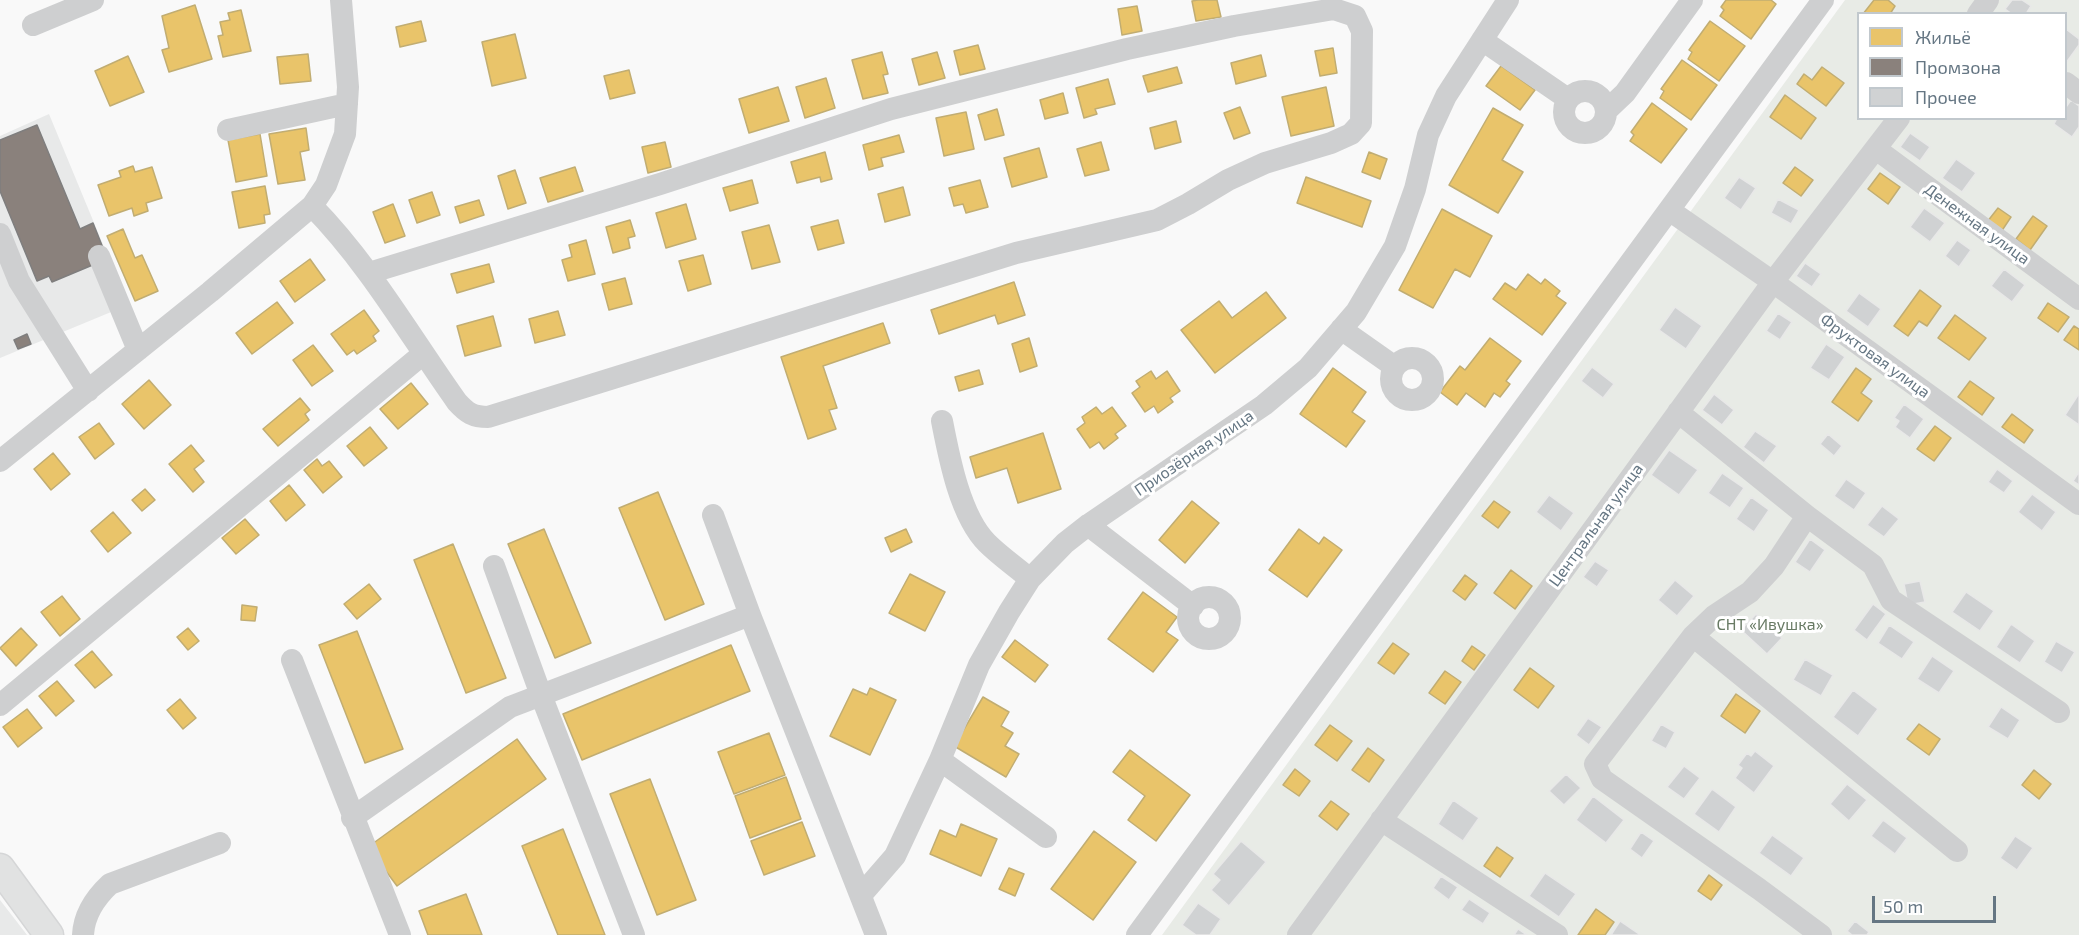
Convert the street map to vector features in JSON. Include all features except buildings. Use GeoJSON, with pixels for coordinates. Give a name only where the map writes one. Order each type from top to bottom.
{"type":"FeatureCollection","features":[{"type":"Feature","properties":{"kind":"main road"},"geometry":{"type":"LineString","coordinates":[[0,868],[49,935]]}},
{"type":"Feature","properties":{"kind":"street"},"geometry":{"type":"LineString","coordinates":[[33,25],[93,0]]}},
{"type":"Feature","properties":{"kind":"street"},"geometry":{"type":"LineString","coordinates":[[0,461],[312,206],[326,185],[345,134],[348,87],[341,0]]}},
{"type":"Feature","properties":{"kind":"street","name":"Приозёрная улица"},"geometry":{"type":"LineString","coordinates":[[862,894],[895,856],[940,760],[979,665],[1030,579],[1065,543],[1088,525],[1264,405],[1308,368],[1356,312],[1395,246],[1415,189],[1428,135],[1446,96],[1508,0]]}},
{"type":"Feature","properties":{"kind":"street"},"geometry":{"type":"LineString","coordinates":[[1606,111],[1600,97],[1588,91],[1580,92],[1568,99],[1564,113],[1570,126],[1576,130],[1590,132],[1602,124],[1606,111],[1624,93],[1692,0]]}},
{"type":"Feature","properties":{"kind":"street"},"geometry":{"type":"LineString","coordinates":[[1137,935],[1823,0]]}},
{"type":"Feature","properties":{"kind":"street"},"geometry":{"type":"LineString","coordinates":[[312,206],[334,228],[369,273],[457,402],[476,417],[488,417],[1016,253],[1157,220],[1228,180],[1264,163],[1331,143],[1351,134],[1361,123],[1362,30],[1355,16],[1334,9],[1233,26],[1127,49],[891,109],[660,184],[369,273]]}},
{"type":"Feature","properties":{"kind":"street"},"geometry":{"type":"LineString","coordinates":[[1482,40],[1568,99]]}},
{"type":"Feature","properties":{"kind":"street"},"geometry":{"type":"LineString","coordinates":[[2067,84],[2079,93]]}},
{"type":"Feature","properties":{"kind":"street"},"geometry":{"type":"LineString","coordinates":[[228,130],[346,104]]}},
{"type":"Feature","properties":{"kind":"street","name":"Центральная улица"},"geometry":{"type":"LineString","coordinates":[[1298,935],[1773,282],[1898,120]]}},
{"type":"Feature","properties":{"kind":"street","name":"Денежная улица"},"geometry":{"type":"LineString","coordinates":[[1876,149],[2079,299]]}},
{"type":"Feature","properties":{"kind":"street","name":"Фруктовая улица"},"geometry":{"type":"LineString","coordinates":[[1669,210],[1773,282],[2079,504]]}},
{"type":"Feature","properties":{"kind":"street"},"geometry":{"type":"LineString","coordinates":[[0,234],[19,281],[88,391]]}},
{"type":"Feature","properties":{"kind":"street"},"geometry":{"type":"LineString","coordinates":[[99,256],[138,350]]}},
{"type":"Feature","properties":{"kind":"street"},"geometry":{"type":"LineString","coordinates":[[1341,329],[1395,367]]}},
{"type":"Feature","properties":{"kind":"street"},"geometry":{"type":"LineString","coordinates":[[0,705],[423,354]]}},
{"type":"Feature","properties":{"kind":"street"},"geometry":{"type":"LineString","coordinates":[[1678,412],[1807,516],[1873,565],[1892,600],[2059,712]]}},
{"type":"Feature","properties":{"kind":"street"},"geometry":{"type":"LineString","coordinates":[[942,421],[951,466],[970,520],[986,542],[1030,579]]}},
{"type":"Feature","properties":{"kind":"street"},"geometry":{"type":"LineString","coordinates":[[713,515],[876,935]]}},
{"type":"Feature","properties":{"kind":"street"},"geometry":{"type":"LineString","coordinates":[[1807,516],[1774,566],[1750,592],[1714,616],[1693,636],[1595,764],[1602,779],[1821,935]]}},
{"type":"Feature","properties":{"kind":"street"},"geometry":{"type":"LineString","coordinates":[[1088,525],[1193,606]]}},
{"type":"Feature","properties":{"kind":"street"},"geometry":{"type":"LineString","coordinates":[[494,566],[541,695],[634,935]]}},
{"type":"Feature","properties":{"kind":"street"},"geometry":{"type":"LineString","coordinates":[[352,818],[510,707],[750,615]]}},
{"type":"Feature","properties":{"kind":"street"},"geometry":{"type":"LineString","coordinates":[[1693,636],[1957,851]]}},
{"type":"Feature","properties":{"kind":"street"},"geometry":{"type":"LineString","coordinates":[[292,660],[352,818],[400,935]]}},
{"type":"Feature","properties":{"kind":"street"},"geometry":{"type":"LineString","coordinates":[[940,760],[1046,837]]}},
{"type":"Feature","properties":{"kind":"street"},"geometry":{"type":"LineString","coordinates":[[1381,820],[1557,935]]}},
{"type":"Feature","properties":{"kind":"street"},"geometry":{"type":"LineString","coordinates":[[83,935],[90,908],[99,893],[110,884],[220,843]]}},
{"type":"Feature","properties":{"kind":"shaded area"},"geometry":{"type":"Polygon","coordinates":[[[49,114],[128,305],[0,358],[0,136],[49,114]]]}},
{"type":"Feature","properties":{"kind":"shaded area"},"geometry":{"type":"Polygon","coordinates":[[[0,900],[24,931],[27,935],[0,935],[0,900]]]}},
{"type":"Feature","properties":{"kind":"green space","name":"СНТ «Ивушка»"},"geometry":{"type":"Polygon","coordinates":[[[1845,0],[2079,0],[2079,935],[1162,935],[1845,0]]]}}]}
